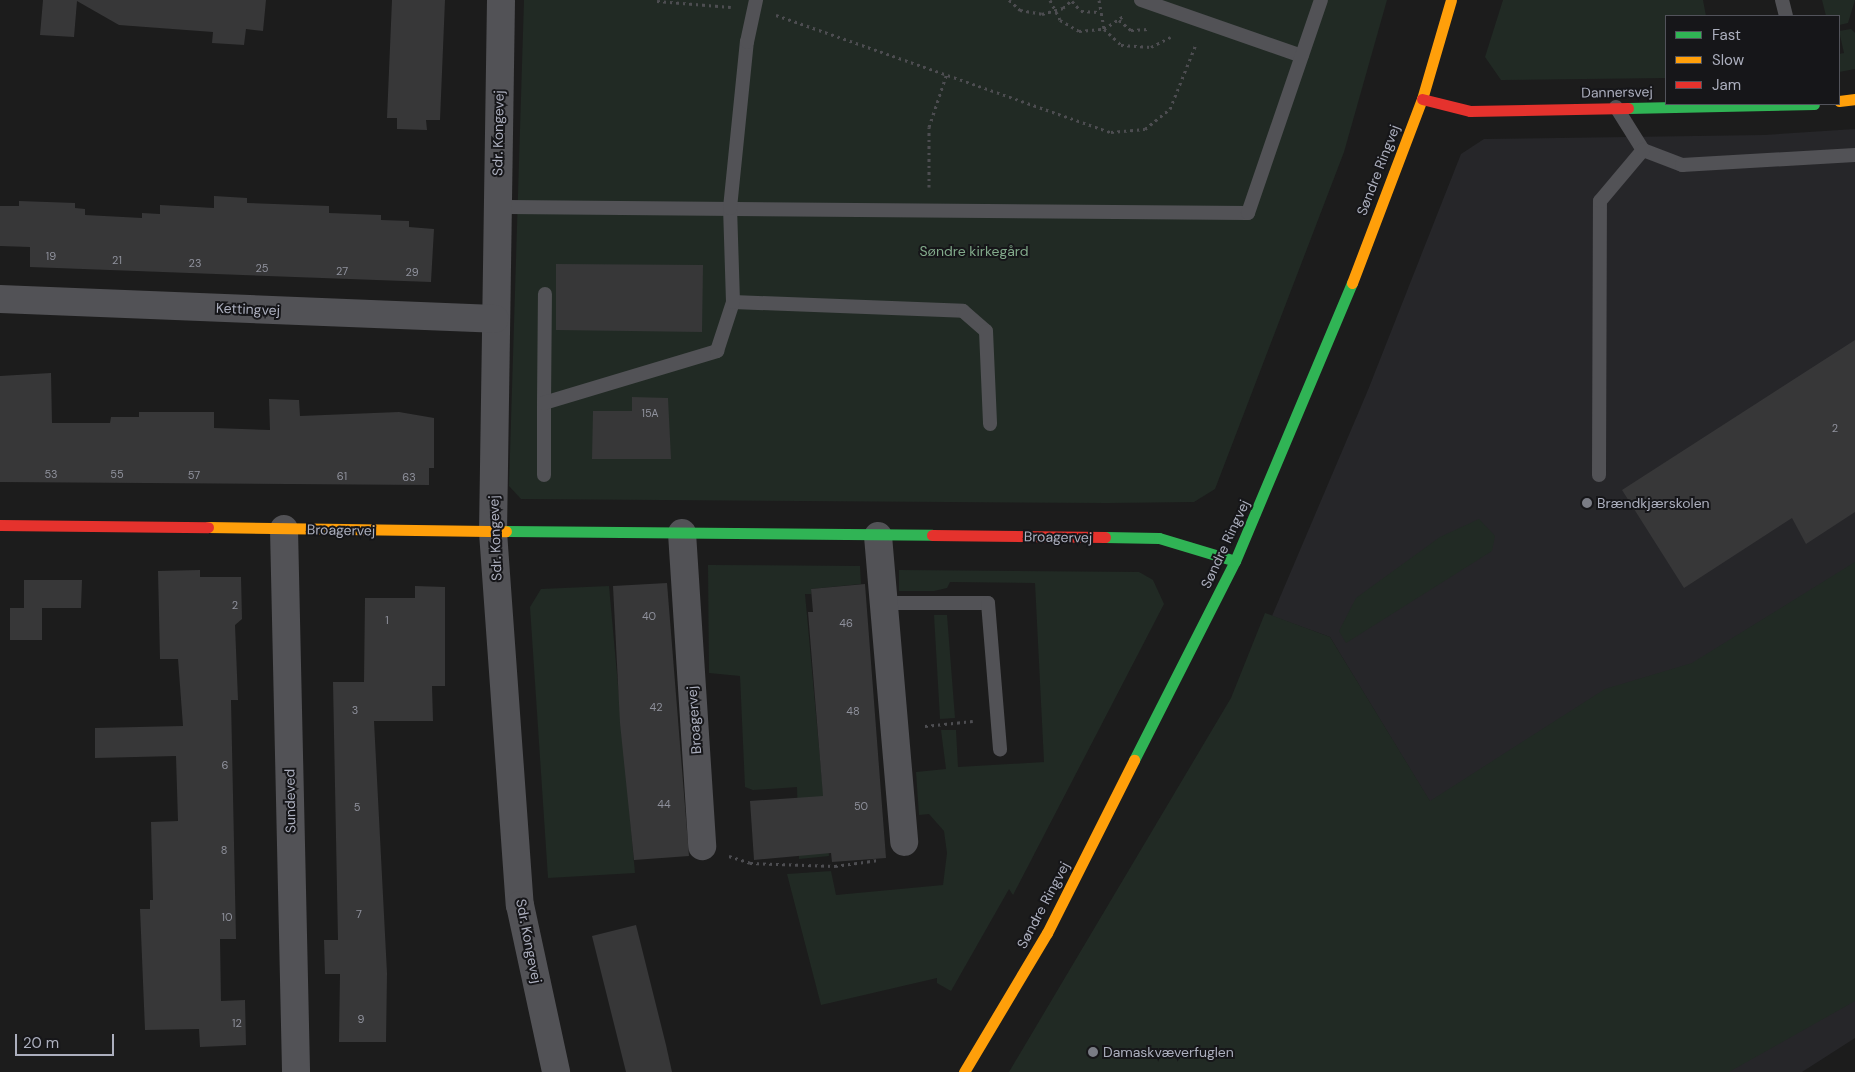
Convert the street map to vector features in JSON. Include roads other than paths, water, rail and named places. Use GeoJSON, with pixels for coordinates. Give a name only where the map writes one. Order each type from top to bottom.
{"type":"FeatureCollection","features":[{"type":"Feature","properties":{"kind":"street","name":"Sdr. Kongevej"},"geometry":{"type":"LineString","coordinates":[[501,0],[493,532],[520,905],[556,1072]]}},
{"type":"Feature","properties":{"kind":"street","name":"Søndre Ringvej"},"geometry":{"type":"LineString","coordinates":[[964,1072],[1046,933],[1235,561],[1324,356],[1422,99],[1451,0]]}},
{"type":"Feature","properties":{"kind":"street","name":"Dannersvej"},"geometry":{"type":"LineString","coordinates":[[1422,99],[1470,111],[1711,105]]}},
{"type":"Feature","properties":{"kind":"street"},"geometry":{"type":"LineString","coordinates":[[1840,101],[1855,99]]}},
{"type":"Feature","properties":{"kind":"street","name":"Kettingvej"},"geometry":{"type":"LineString","coordinates":[[0,299],[496,319]]}},
{"type":"Feature","properties":{"kind":"street","name":"Broagervej"},"geometry":{"type":"LineString","coordinates":[[0,525],[1159,538],[1235,561]]}},
{"type":"Feature","properties":{"kind":"street","name":"Sundeved"},"geometry":{"type":"LineString","coordinates":[[284,529],[296,1072]]}},
{"type":"Feature","properties":{"kind":"street","name":"Broagervej"},"geometry":{"type":"LineString","coordinates":[[682,533],[702,846]]}},
{"type":"Feature","properties":{"kind":"street"},"geometry":{"type":"LineString","coordinates":[[878,536],[904,842]]}},
{"type":"Feature","properties":{"kind":"lane"},"geometry":{"type":"LineString","coordinates":[[1141,0],[1302,56]]}},
{"type":"Feature","properties":{"kind":"lane"},"geometry":{"type":"LineString","coordinates":[[497,207],[1248,213],[1321,0]]}},
{"type":"Feature","properties":{"kind":"lane"},"geometry":{"type":"LineString","coordinates":[[1782,0],[1786,15]]}},
{"type":"Feature","properties":{"kind":"lane"},"geometry":{"type":"LineString","coordinates":[[544,403],[717,351],[733,302],[730,208],[755,4]]}},
{"type":"Feature","properties":{"kind":"lane"},"geometry":{"type":"LineString","coordinates":[[1616,106],[1643,150],[1682,165],[1855,155]]}},
{"type":"Feature","properties":{"kind":"lane"},"geometry":{"type":"LineString","coordinates":[[1599,475],[1600,201],[1643,150]]}},
{"type":"Feature","properties":{"kind":"lane"},"geometry":{"type":"LineString","coordinates":[[544,475],[546,294]]}},
{"type":"Feature","properties":{"kind":"lane"},"geometry":{"type":"LineString","coordinates":[[733,302],[963,311],[986,330],[990,424]]}},
{"type":"Feature","properties":{"kind":"lane"},"geometry":{"type":"LineString","coordinates":[[884,603],[988,603],[1000,750]]}},
{"type":"Feature","properties":{"kind":"place","name":"Brændkjærskolen"},"geometry":{"type":"Point","coordinates":[1587,503]}},
{"type":"Feature","properties":{"kind":"place","name":"Damaskvæverfuglen"},"geometry":{"type":"Point","coordinates":[1093,1052]}},
{"type":"Feature","properties":{"kind":"park label","name":"Søndre kirkegård"},"geometry":{"type":"Point","coordinates":[974,251]}}]}
